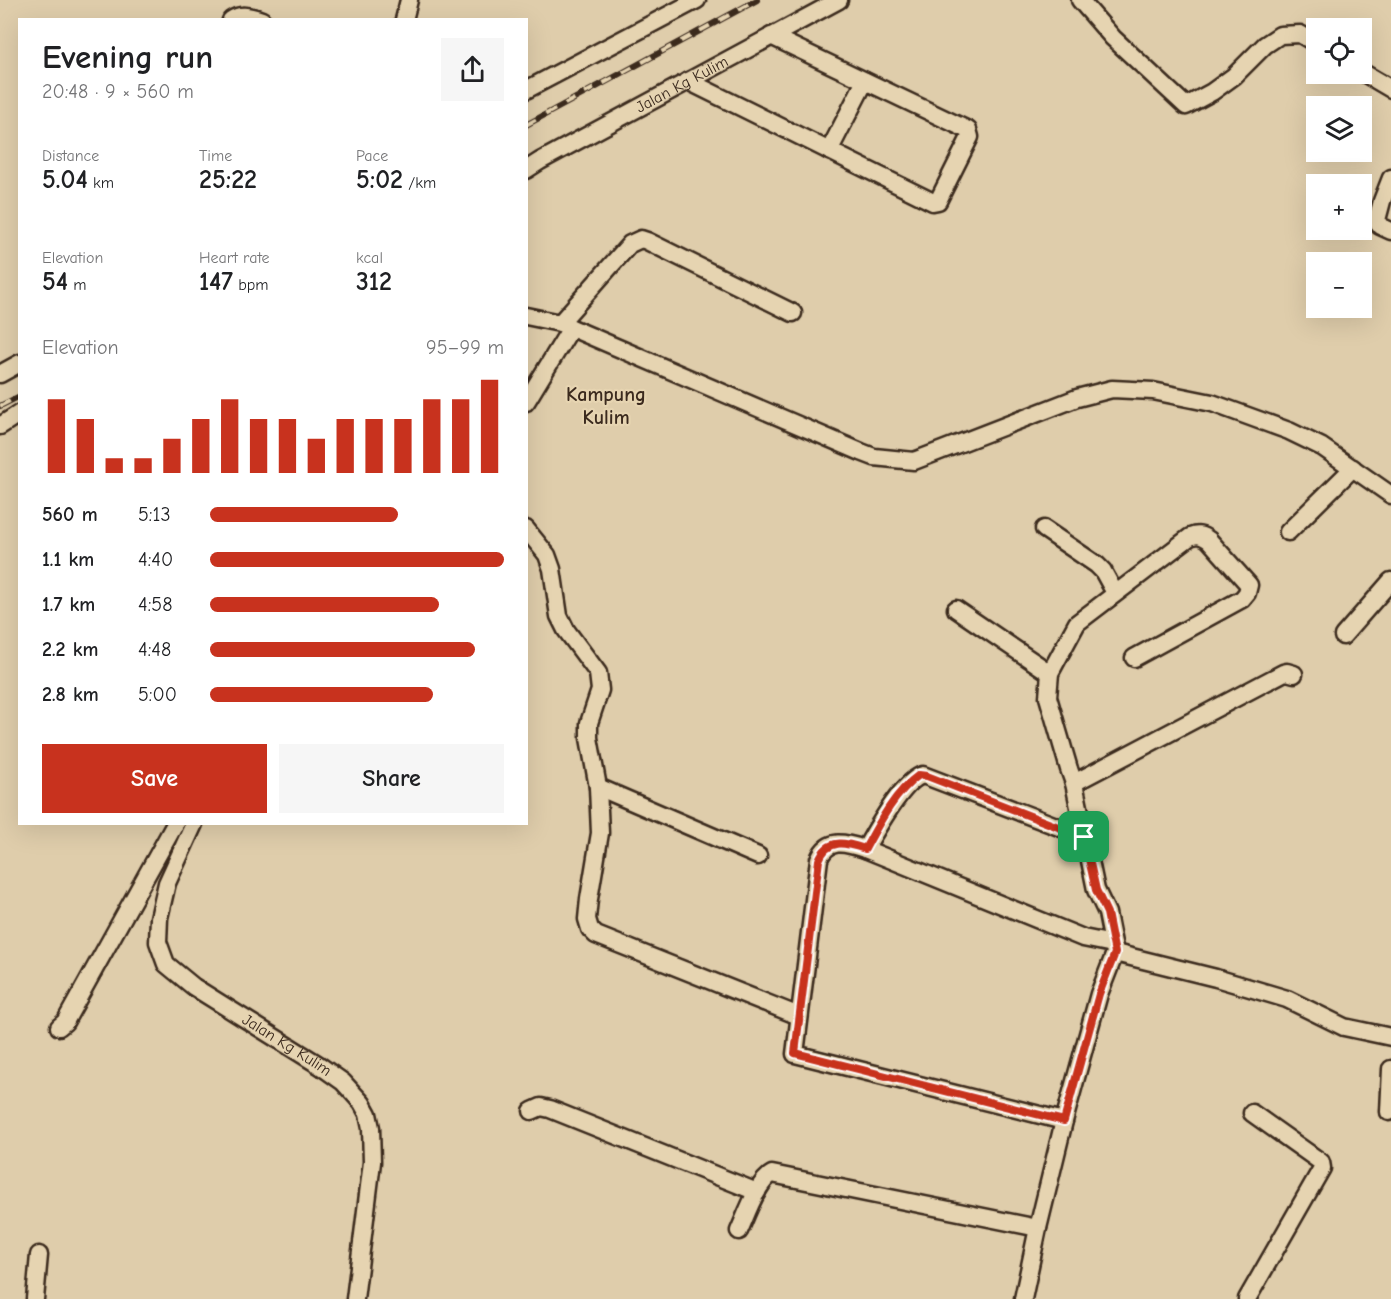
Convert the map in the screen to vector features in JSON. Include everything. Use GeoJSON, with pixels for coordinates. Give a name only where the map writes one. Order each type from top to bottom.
{"type":"FeatureCollection","features":[{"type":"Feature","properties":{"kind":"street"},"geometry":{"type":"LineString","coordinates":[[404,18],[409,0]]}},
{"type":"Feature","properties":{"kind":"street"},"geometry":{"type":"LineString","coordinates":[[528,89],[697,0]]}},
{"type":"Feature","properties":{"kind":"street","name":"Jalan Kg Kulim"},"geometry":{"type":"LineString","coordinates":[[528,169],[839,0]]}},
{"type":"Feature","properties":{"kind":"street"},"geometry":{"type":"LineString","coordinates":[[1080,0],[1113,38],[1186,106],[1212,92],[1234,76],[1265,45],[1280,35],[1300,34],[1306,38]]}},
{"type":"Feature","properties":{"kind":"street"},"geometry":{"type":"LineString","coordinates":[[234,18],[238,15],[249,15],[257,18]]}},
{"type":"Feature","properties":{"kind":"street"},"geometry":{"type":"LineString","coordinates":[[688,81],[933,202],[938,201],[970,137],[968,130],[771,36]]}},
{"type":"Feature","properties":{"kind":"street"},"geometry":{"type":"LineString","coordinates":[[1372,78],[1391,89]]}},
{"type":"Feature","properties":{"kind":"street"},"geometry":{"type":"LineString","coordinates":[[829,151],[865,81]]}},
{"type":"Feature","properties":{"kind":"street"},"geometry":{"type":"LineString","coordinates":[[1391,178],[1377,220],[1380,226],[1391,231]]}},
{"type":"Feature","properties":{"kind":"street"},"geometry":{"type":"LineString","coordinates":[[528,398],[566,326],[630,244],[641,239],[793,313]]}},
{"type":"Feature","properties":{"kind":"street"},"geometry":{"type":"LineString","coordinates":[[528,316],[566,326],[874,457],[914,461],[1077,398],[1112,389],[1153,391],[1212,403],[1289,431],[1322,447],[1391,495]]}},
{"type":"Feature","properties":{"kind":"street"},"geometry":{"type":"LineString","coordinates":[[0,374],[18,364]]}},
{"type":"Feature","properties":{"kind":"street"},"geometry":{"type":"LineString","coordinates":[[0,426],[18,414]]}},
{"type":"Feature","properties":{"kind":"street"},"geometry":{"type":"LineString","coordinates":[[1288,532],[1353,468]]}},
{"type":"Feature","properties":{"kind":"street"},"geometry":{"type":"LineString","coordinates":[[1044,529],[1097,565],[1115,592]]}},
{"type":"Feature","properties":{"kind":"street"},"geometry":{"type":"LineString","coordinates":[[528,532],[547,555],[552,569],[560,616],[566,630],[598,673],[600,690],[589,723],[589,738],[598,786],[600,833],[589,899],[590,929],[597,935],[799,1016]]}},
{"type":"Feature","properties":{"kind":"street"},"geometry":{"type":"LineString","coordinates":[[1023,1299],[1064,1121],[1099,994],[1114,949],[1107,913],[1096,890],[1074,783],[1049,701],[1050,673],[1077,623],[1190,537],[1197,534],[1204,536],[1249,585],[1247,593],[1242,599],[1134,658]]}},
{"type":"Feature","properties":{"kind":"street"},"geometry":{"type":"LineString","coordinates":[[1343,636],[1391,581]]}},
{"type":"Feature","properties":{"kind":"street"},"geometry":{"type":"LineString","coordinates":[[956,609],[1050,673]]}},
{"type":"Feature","properties":{"kind":"street"},"geometry":{"type":"LineString","coordinates":[[1074,783],[1283,673],[1294,674]]}},
{"type":"Feature","properties":{"kind":"street"},"geometry":{"type":"LineString","coordinates":[[865,849],[887,809],[919,775],[1084,837]]}},
{"type":"Feature","properties":{"kind":"street"},"geometry":{"type":"LineString","coordinates":[[598,786],[758,856]]}},
{"type":"Feature","properties":{"kind":"street"},"geometry":{"type":"LineString","coordinates":[[59,1027],[65,1022],[174,825]]}},
{"type":"Feature","properties":{"kind":"street","name":"Jalan Kg Kulim"},"geometry":{"type":"LineString","coordinates":[[194,825],[167,883],[159,918],[158,942],[166,964],[194,987],[343,1082],[362,1103],[368,1114],[371,1128],[372,1162],[355,1299]]}},
{"type":"Feature","properties":{"kind":"street"},"geometry":{"type":"LineString","coordinates":[[1064,1121],[795,1053],[822,851],[828,846],[850,844],[1083,938],[1287,999],[1344,1028],[1391,1037]]}},
{"type":"Feature","properties":{"kind":"street"},"geometry":{"type":"LineString","coordinates":[[131,902],[159,918]]}},
{"type":"Feature","properties":{"kind":"street"},"geometry":{"type":"LineString","coordinates":[[1389,1112],[1391,1069]]}},
{"type":"Feature","properties":{"kind":"street"},"geometry":{"type":"LineString","coordinates":[[532,1111],[541,1107],[550,1109],[757,1192]]}},
{"type":"Feature","properties":{"kind":"street"},"geometry":{"type":"LineString","coordinates":[[1247,1299],[1322,1168],[1321,1162],[1252,1113]]}},
{"type":"Feature","properties":{"kind":"street"},"geometry":{"type":"LineString","coordinates":[[739,1231],[757,1192],[766,1177],[772,1174],[1038,1228]]}},
{"type":"Feature","properties":{"kind":"street"},"geometry":{"type":"LineString","coordinates":[[35,1299],[39,1255]]}},
{"type":"Feature","properties":{"kind":"railway"},"geometry":{"type":"LineString","coordinates":[[528,124],[757,0]]}},
{"type":"Feature","properties":{"kind":"railway"},"geometry":{"type":"LineString","coordinates":[[0,406],[18,397]]}},
{"type":"Feature","properties":{"kind":"district","name":"Kampung Kulim"},"geometry":{"type":"Point","coordinates":[606,406]}},
{"type":"Feature","properties":{"kind":"route"},"geometry":{"type":"LineString","coordinates":[[927,776],[1084,837],[1096,890],[1107,913],[1115,953],[1099,994],[1064,1121],[795,1053],[822,851],[836,844],[850,844],[865,849],[887,809],[916,777],[927,776]]}}]}
